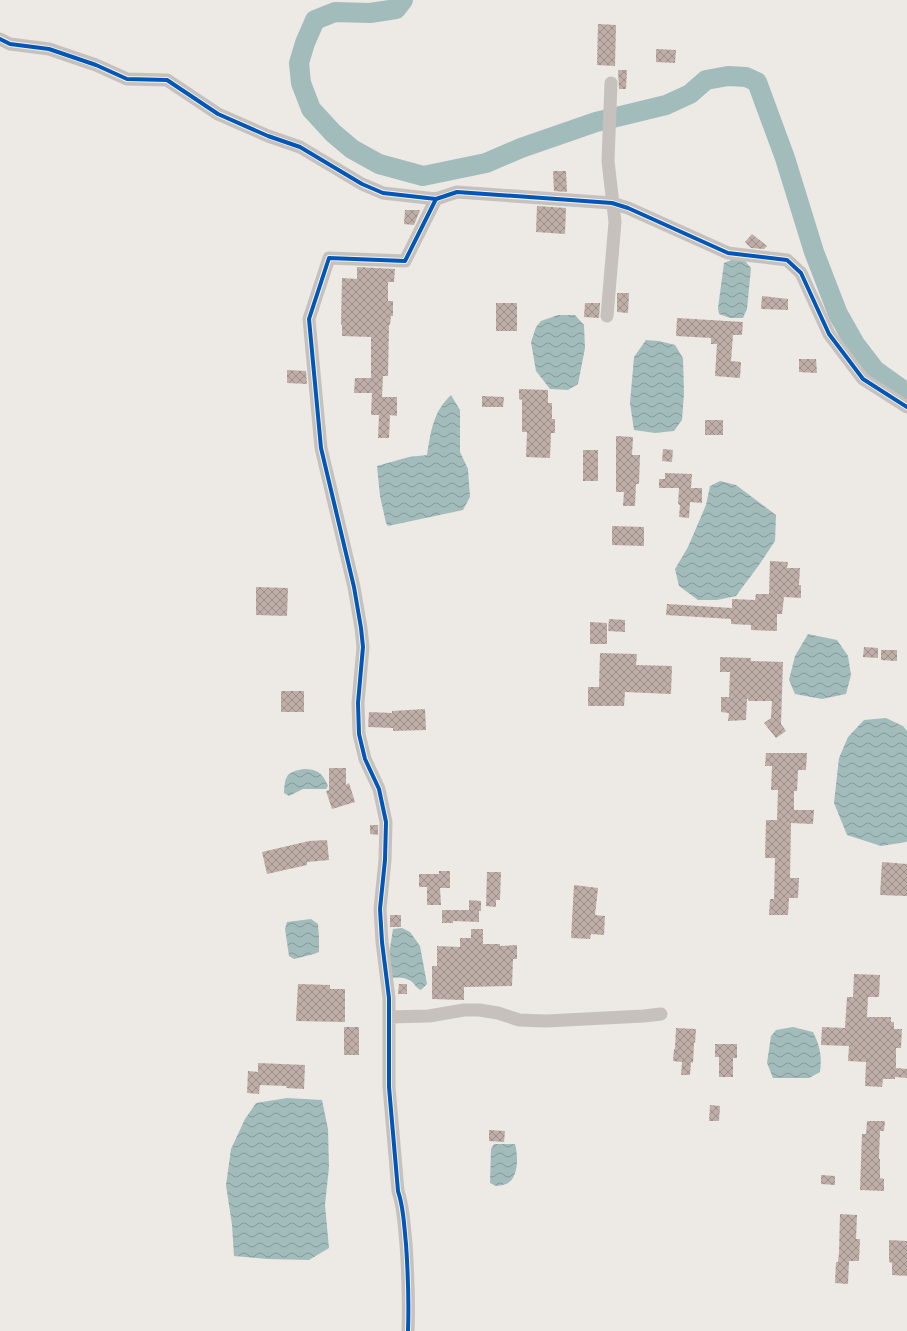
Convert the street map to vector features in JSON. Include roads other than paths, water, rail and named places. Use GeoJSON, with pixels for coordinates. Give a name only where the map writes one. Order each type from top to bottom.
{"type":"FeatureCollection","features":[{"type":"Feature","properties":{"kind":"street"},"geometry":{"type":"LineString","coordinates":[[0,40],[10,44],[49,49],[96,65],[127,79],[167,80],[218,114],[300,147],[362,184],[384,193],[436,199],[457,192],[612,204],[628,208],[728,253],[787,260],[801,273],[829,334],[863,379],[907,407]]}},
{"type":"Feature","properties":{"kind":"street"},"geometry":{"type":"LineString","coordinates":[[607,316],[615,222],[608,161],[611,83]]}},
{"type":"Feature","properties":{"kind":"street"},"geometry":{"type":"LineString","coordinates":[[408,1331],[409,1303],[403,1204],[398,1191],[389,1088],[389,998],[382,942],[380,909],[385,860],[386,822],[379,789],[365,759],[359,734],[358,703],[363,647],[361,628],[354,587],[321,448],[309,319],[329,258],[405,261],[436,199]]}},
{"type":"Feature","properties":{"kind":"street"},"geometry":{"type":"LineString","coordinates":[[389,1017],[429,1016],[464,1010],[479,1010],[498,1013],[519,1020],[546,1021],[637,1017],[660,1014]]}},
{"type":"Feature","properties":{"kind":"water"},"geometry":{"type":"Polygon","coordinates":[[[734,259],[745,261],[751,268],[747,309],[743,318],[730,318],[719,314],[718,308],[724,263],[734,259]]]}},
{"type":"Feature","properties":{"kind":"water"},"geometry":{"type":"Polygon","coordinates":[[[558,315],[575,315],[584,325],[585,348],[578,384],[568,390],[550,389],[536,371],[531,342],[536,327],[541,321],[558,315]]]}},
{"type":"Feature","properties":{"kind":"water"},"geometry":{"type":"Polygon","coordinates":[[[646,340],[659,341],[675,345],[683,358],[684,393],[682,420],[674,431],[655,433],[634,430],[630,403],[634,357],[646,340]]]}},
{"type":"Feature","properties":{"kind":"water"},"geometry":{"type":"Polygon","coordinates":[[[451,395],[460,410],[460,452],[468,469],[470,497],[463,510],[388,526],[380,496],[377,466],[409,457],[427,455],[434,422],[440,408],[451,395]]]}},
{"type":"Feature","properties":{"kind":"water"},"geometry":{"type":"Polygon","coordinates":[[[720,481],[736,485],[776,515],[775,541],[736,596],[717,600],[698,600],[679,586],[675,569],[688,547],[706,505],[710,486],[720,481]]]}},
{"type":"Feature","properties":{"kind":"water"},"geometry":{"type":"Polygon","coordinates":[[[808,634],[837,640],[848,656],[851,675],[846,694],[822,699],[795,694],[789,680],[795,656],[808,634]]]}},
{"type":"Feature","properties":{"kind":"water"},"geometry":{"type":"Polygon","coordinates":[[[886,718],[903,726],[907,731],[907,841],[881,846],[847,835],[834,803],[839,758],[848,737],[864,720],[886,718]]]}},
{"type":"Feature","properties":{"kind":"water"},"geometry":{"type":"Polygon","coordinates":[[[304,769],[316,771],[322,775],[328,786],[326,789],[303,789],[289,796],[284,793],[285,782],[290,773],[304,769]]]}},
{"type":"Feature","properties":{"kind":"water"},"geometry":{"type":"Polygon","coordinates":[[[311,919],[318,924],[319,952],[294,959],[289,956],[285,929],[287,922],[311,919]]]}},
{"type":"Feature","properties":{"kind":"water"},"geometry":{"type":"Polygon","coordinates":[[[402,928],[410,932],[420,946],[427,984],[421,990],[411,981],[406,979],[398,977],[390,978],[388,961],[393,929],[402,928]]]}},
{"type":"Feature","properties":{"kind":"water"},"geometry":{"type":"Polygon","coordinates":[[[793,1027],[813,1032],[820,1051],[820,1072],[809,1078],[773,1078],[767,1063],[771,1036],[776,1030],[793,1027]]]}},
{"type":"Feature","properties":{"kind":"water"},"geometry":{"type":"Polygon","coordinates":[[[287,1098],[322,1100],[328,1129],[329,1167],[325,1205],[329,1248],[309,1260],[267,1259],[234,1256],[232,1225],[226,1185],[231,1149],[245,1119],[256,1103],[287,1098]]]}},
{"type":"Feature","properties":{"kind":"water"},"geometry":{"type":"Polygon","coordinates":[[[494,1144],[515,1144],[517,1154],[517,1165],[512,1180],[507,1184],[497,1186],[490,1183],[491,1149],[494,1144]]]}},
{"type":"Feature","properties":{"kind":"waterway"},"geometry":{"type":"LineString","coordinates":[[403,0],[396,9],[370,13],[335,12],[315,20],[305,43],[299,63],[301,83],[311,109],[333,133],[352,149],[379,164],[423,176],[486,163],[521,148],[596,122],[666,105],[690,94],[706,80],[728,76],[746,77],[757,82],[785,158],[814,252],[838,314],[855,344],[875,370],[907,393]]}}]}
